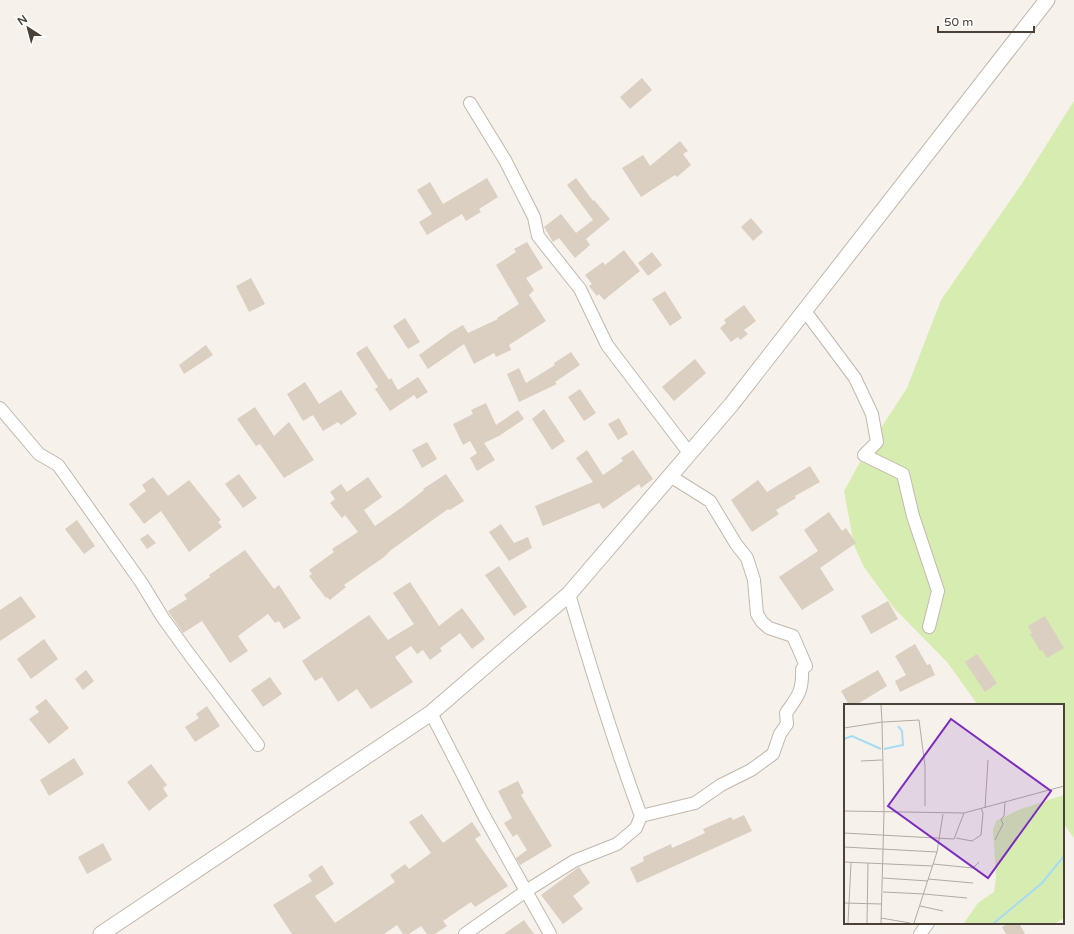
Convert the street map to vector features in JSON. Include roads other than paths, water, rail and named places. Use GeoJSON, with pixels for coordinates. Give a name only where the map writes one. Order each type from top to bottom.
{"type":"FeatureCollection","features":[{"type":"Feature","properties":{"kind":"street"},"geometry":{"type":"LineString","coordinates":[[101,934],[431,713],[569,594],[731,405],[1047,0]]}},
{"type":"Feature","properties":{"kind":"street"},"geometry":{"type":"LineString","coordinates":[[470,103],[497,147],[534,217],[538,236],[580,289],[607,345],[690,454]]}},
{"type":"Feature","properties":{"kind":"street"},"geometry":{"type":"LineString","coordinates":[[805,311],[855,378],[872,414],[877,442],[864,455],[903,474],[913,516],[938,591],[929,627]]}},
{"type":"Feature","properties":{"kind":"street"},"geometry":{"type":"LineString","coordinates":[[0,408],[39,454],[58,465],[141,582],[163,618],[258,745]]}},
{"type":"Feature","properties":{"kind":"street"},"geometry":{"type":"LineString","coordinates":[[641,816],[695,803],[721,785],[751,770],[773,754],[780,734],[787,724],[786,713],[799,696],[803,684],[802,669],[806,666],[793,636],[769,628],[762,622],[757,614],[754,580],[747,558],[736,544],[710,501],[670,476]]}},
{"type":"Feature","properties":{"kind":"street"},"geometry":{"type":"LineString","coordinates":[[464,934],[526,891],[574,861],[617,844],[636,828],[641,816],[606,717],[569,594]]}},
{"type":"Feature","properties":{"kind":"street"},"geometry":{"type":"LineString","coordinates":[[431,713],[550,934]]}},
{"type":"Feature","properties":{"kind":"street"},"geometry":{"type":"LineString","coordinates":[[920,934],[927,924]]}}]}
